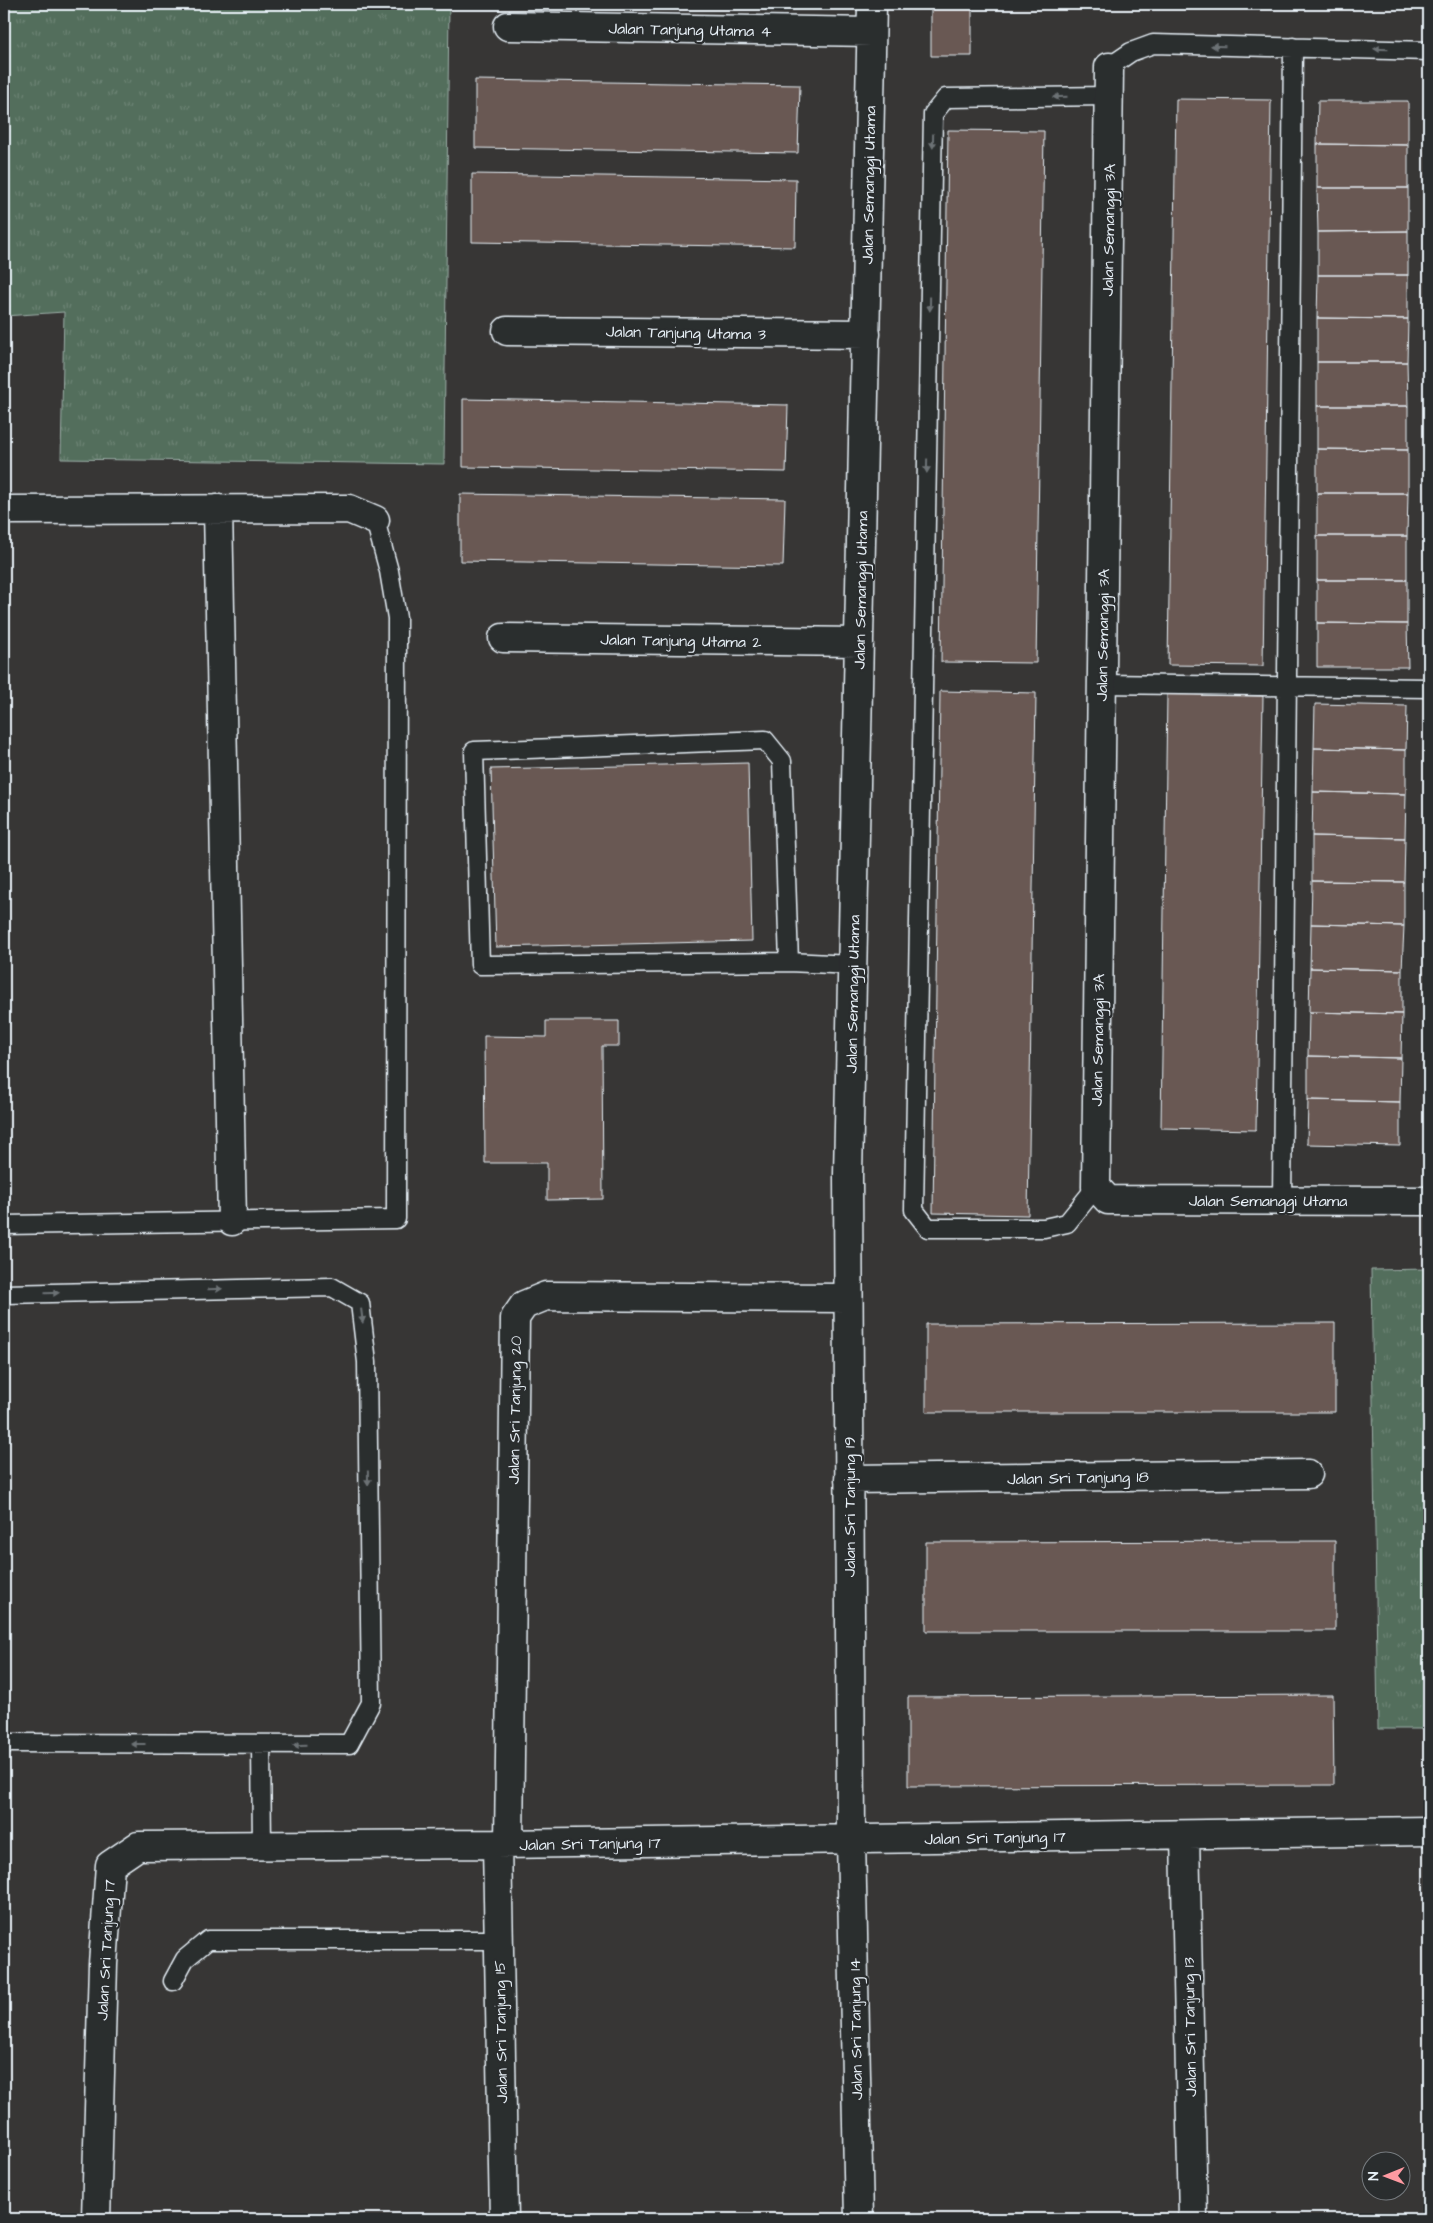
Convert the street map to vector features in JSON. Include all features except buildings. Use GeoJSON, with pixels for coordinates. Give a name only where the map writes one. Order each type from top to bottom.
{"type":"FeatureCollection","features":[{"type":"Feature","properties":{"kind":"street","name":"Jalan Semanggi Utama"},"geometry":{"type":"LineString","coordinates":[[848,1175],[872,4]]}},
{"type":"Feature","properties":{"kind":"street","name":"Jalan Tanjung Utama 4"},"geometry":{"type":"LineString","coordinates":[[508,26],[871,32]]}},
{"type":"Feature","properties":{"kind":"street","name":"Jalan Semanggi 3A"},"geometry":{"type":"LineString","coordinates":[[1102,1193],[1102,684],[1109,67]]}},
{"type":"Feature","properties":{"kind":"street","name":"Jalan Tanjung Utama 3"},"geometry":{"type":"LineString","coordinates":[[507,331],[866,334]]}},
{"type":"Feature","properties":{"kind":"street"},"geometry":{"type":"LineString","coordinates":[[218,509],[232,1221]]}},
{"type":"Feature","properties":{"kind":"street"},"geometry":{"type":"LineString","coordinates":[[4,510],[349,509],[374,520]]}},
{"type":"Feature","properties":{"kind":"street","name":"Jalan Tanjung Utama 2"},"geometry":{"type":"LineString","coordinates":[[503,638],[859,642]]}},
{"type":"Feature","properties":{"kind":"street","name":"Jalan Sri Tanjung 19"},"geometry":{"type":"LineString","coordinates":[[848,1175],[851,1839]]}},
{"type":"Feature","properties":{"kind":"street","name":"Jalan Semanggi Utama"},"geometry":{"type":"LineString","coordinates":[[1102,1193],[1282,1200],[1429,1201]]}},
{"type":"Feature","properties":{"kind":"street","name":"Jalan Sri Tanjung 20"},"geometry":{"type":"LineString","coordinates":[[503,1844],[515,1318],[524,1305],[533,1299],[546,1296],[848,1298]]}},
{"type":"Feature","properties":{"kind":"street","name":"Jalan Sri Tanjung 18"},"geometry":{"type":"LineString","coordinates":[[849,1479],[1308,1474]]}},
{"type":"Feature","properties":{"kind":"street","name":"Jalan Sri Tanjung 17"},"geometry":{"type":"LineString","coordinates":[[96,2219],[103,1964],[110,1865],[138,1846],[503,1844],[1429,1831]]}},
{"type":"Feature","properties":{"kind":"street","name":"Jalan Sri Tanjung 13"},"geometry":{"type":"LineString","coordinates":[[1185,1835],[1193,2219]]}},
{"type":"Feature","properties":{"kind":"street","name":"Jalan Sri Tanjung 14"},"geometry":{"type":"LineString","coordinates":[[851,1839],[859,2219]]}},
{"type":"Feature","properties":{"kind":"street","name":"Jalan Sri Tanjung 15"},"geometry":{"type":"LineString","coordinates":[[503,1844],[499,1940],[504,2219]]}},
{"type":"Feature","properties":{"kind":"lane"},"geometry":{"type":"LineString","coordinates":[[1109,67],[1131,52],[1153,44],[1429,51]]}},
{"type":"Feature","properties":{"kind":"lane"},"geometry":{"type":"LineString","coordinates":[[1282,1200],[1293,47]]}},
{"type":"Feature","properties":{"kind":"lane"},"geometry":{"type":"LineString","coordinates":[[1102,1193],[1067,1223],[1044,1228],[928,1228],[914,1210],[933,114],[946,98],[1109,96]]}},
{"type":"Feature","properties":{"kind":"lane"},"geometry":{"type":"LineString","coordinates":[[4,1225],[396,1219],[396,618],[389,571],[374,520]]}},
{"type":"Feature","properties":{"kind":"lane"},"geometry":{"type":"LineString","coordinates":[[1102,684],[1429,688]]}},
{"type":"Feature","properties":{"kind":"lane"},"geometry":{"type":"LineString","coordinates":[[789,962],[782,761],[766,740],[474,750],[480,965],[789,962],[852,965]]}},
{"type":"Feature","properties":{"kind":"lane"},"geometry":{"type":"LineString","coordinates":[[4,1294],[332,1287],[360,1303],[367,1362],[371,1703],[349,1744],[4,1743]]}},
{"type":"Feature","properties":{"kind":"lane"},"geometry":{"type":"LineString","coordinates":[[261,1745],[262,1846]]}},
{"type":"Feature","properties":{"kind":"lane"},"geometry":{"type":"LineString","coordinates":[[172,1981],[184,1958],[208,1940],[499,1940]]}},
{"type":"Feature","properties":{"kind":"green space"},"geometry":{"type":"Polygon","coordinates":[[[4,4],[449,4],[444,464],[61,459],[64,312],[4,316],[4,4]]]}},
{"type":"Feature","properties":{"kind":"green space"},"geometry":{"type":"Polygon","coordinates":[[[1429,1269],[1429,1729],[1378,1729],[1371,1270],[1429,1269]]]}}]}
